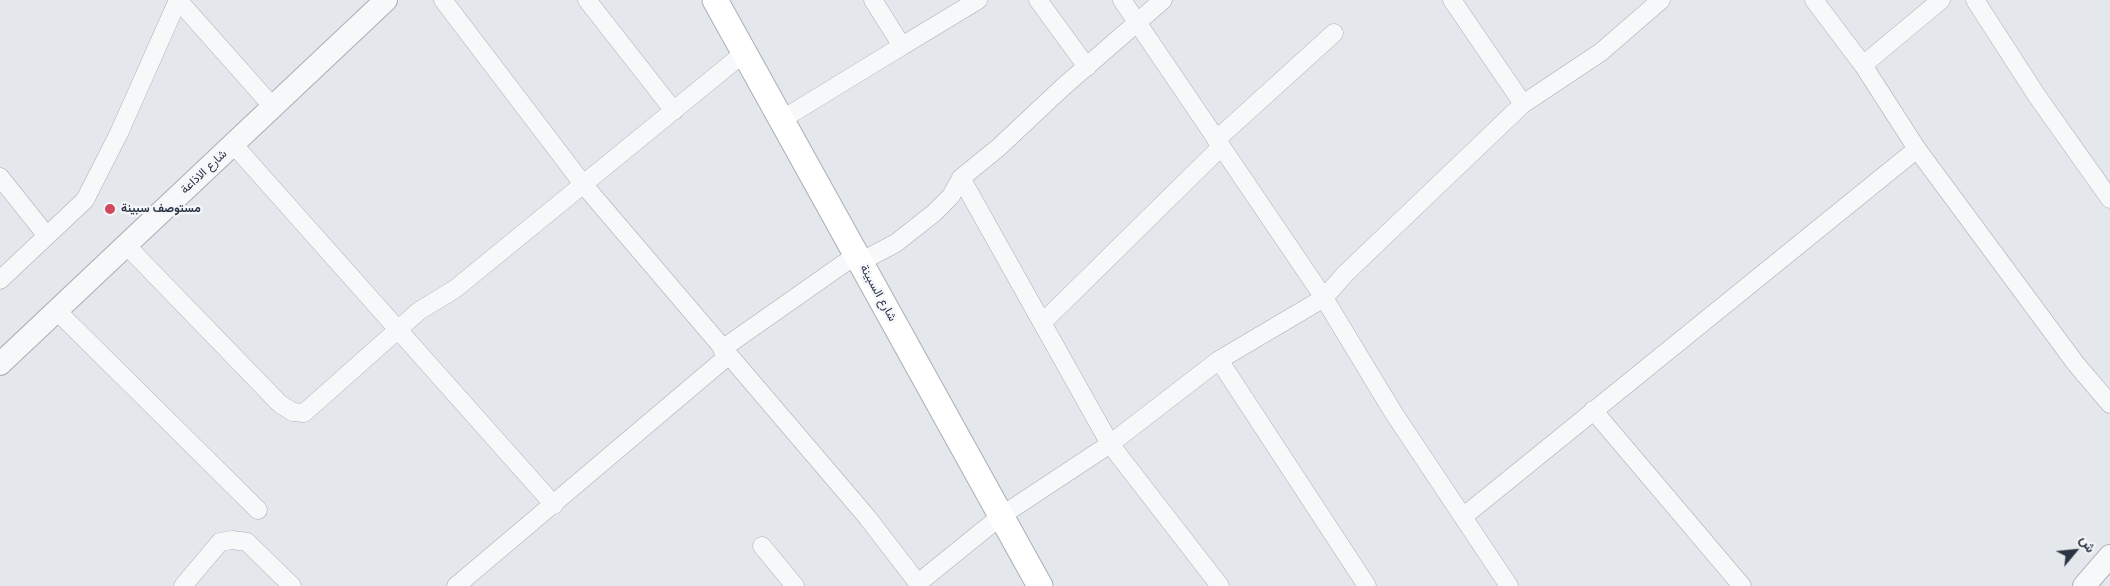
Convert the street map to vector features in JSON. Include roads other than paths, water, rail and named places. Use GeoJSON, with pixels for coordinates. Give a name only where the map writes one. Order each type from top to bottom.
{"type":"FeatureCollection","features":[{"type":"Feature","properties":{"kind":"main road","name":"شارع السبينة"},"geometry":{"type":"LineString","coordinates":[[715,0],[1040,586]]}},
{"type":"Feature","properties":{"kind":"street"},"geometry":{"type":"LineString","coordinates":[[0,280],[86,200],[119,133],[178,0],[273,107]]}},
{"type":"Feature","properties":{"kind":"street","name":"شارع الاذاعة"},"geometry":{"type":"LineString","coordinates":[[0,364],[386,0]]}},
{"type":"Feature","properties":{"kind":"street"},"geometry":{"type":"LineString","coordinates":[[443,0],[584,184],[867,517],[917,585],[1001,516],[1110,444],[1219,360],[1324,298],[1344,274],[1523,104],[1601,52],[1642,6],[1661,0]]}},
{"type":"Feature","properties":{"kind":"street"},"geometry":{"type":"LineString","coordinates":[[587,0],[674,111]]}},
{"type":"Feature","properties":{"kind":"street"},"geometry":{"type":"LineString","coordinates":[[873,0],[902,46]]}},
{"type":"Feature","properties":{"kind":"street"},"geometry":{"type":"LineString","coordinates":[[781,120],[978,0]]}},
{"type":"Feature","properties":{"kind":"street"},"geometry":{"type":"LineString","coordinates":[[1038,0],[1087,66]]}},
{"type":"Feature","properties":{"kind":"street"},"geometry":{"type":"LineString","coordinates":[[1122,0],[1324,298],[1393,412],[1464,516],[1508,586]]}},
{"type":"Feature","properties":{"kind":"street"},"geometry":{"type":"LineString","coordinates":[[456,586],[554,505],[725,352],[858,258],[896,243],[934,214],[951,196],[961,178],[998,148],[1087,66],[1163,0]]}},
{"type":"Feature","properties":{"kind":"street"},"geometry":{"type":"LineString","coordinates":[[1452,0],[1523,104]]}},
{"type":"Feature","properties":{"kind":"street"},"geometry":{"type":"LineString","coordinates":[[1814,0],[1863,64],[1917,149],[2076,364],[2110,404]]}},
{"type":"Feature","properties":{"kind":"street"},"geometry":{"type":"LineString","coordinates":[[1863,64],[1941,0]]}},
{"type":"Feature","properties":{"kind":"street"},"geometry":{"type":"LineString","coordinates":[[1975,0],[2037,96],[2110,199]]}},
{"type":"Feature","properties":{"kind":"street"},"geometry":{"type":"LineString","coordinates":[[1043,322],[1219,143],[1334,33]]}},
{"type":"Feature","properties":{"kind":"street"},"geometry":{"type":"LineString","coordinates":[[126,245],[280,404],[293,412],[304,413],[398,328],[419,311],[455,289],[744,53]]}},
{"type":"Feature","properties":{"kind":"street"},"geometry":{"type":"LineString","coordinates":[[234,144],[554,505]]}},
{"type":"Feature","properties":{"kind":"street"},"geometry":{"type":"LineString","coordinates":[[1464,516],[1917,149]]}},
{"type":"Feature","properties":{"kind":"street"},"geometry":{"type":"LineString","coordinates":[[0,177],[47,236]]}},
{"type":"Feature","properties":{"kind":"street"},"geometry":{"type":"LineString","coordinates":[[961,178],[1110,444],[1220,586]]}},
{"type":"Feature","properties":{"kind":"street"},"geometry":{"type":"LineString","coordinates":[[57,311],[258,510]]}},
{"type":"Feature","properties":{"kind":"street"},"geometry":{"type":"LineString","coordinates":[[1219,360],[1367,586]]}},
{"type":"Feature","properties":{"kind":"street"},"geometry":{"type":"LineString","coordinates":[[1593,410],[1742,586]]}},
{"type":"Feature","properties":{"kind":"street"},"geometry":{"type":"LineString","coordinates":[[183,586],[220,542],[232,540],[247,542],[292,586]]}},
{"type":"Feature","properties":{"kind":"street"},"geometry":{"type":"LineString","coordinates":[[762,546],[795,586]]}},
{"type":"Feature","properties":{"kind":"street"},"geometry":{"type":"LineString","coordinates":[[2084,586],[2110,556]]}},
{"type":"Feature","properties":{"kind":"street"},"geometry":{"type":"LineString","coordinates":[[2100,586],[2110,571]]}},
{"type":"Feature","properties":{"kind":"place","name":"مستوصف سبينة"},"geometry":{"type":"Point","coordinates":[110,209]}}]}
